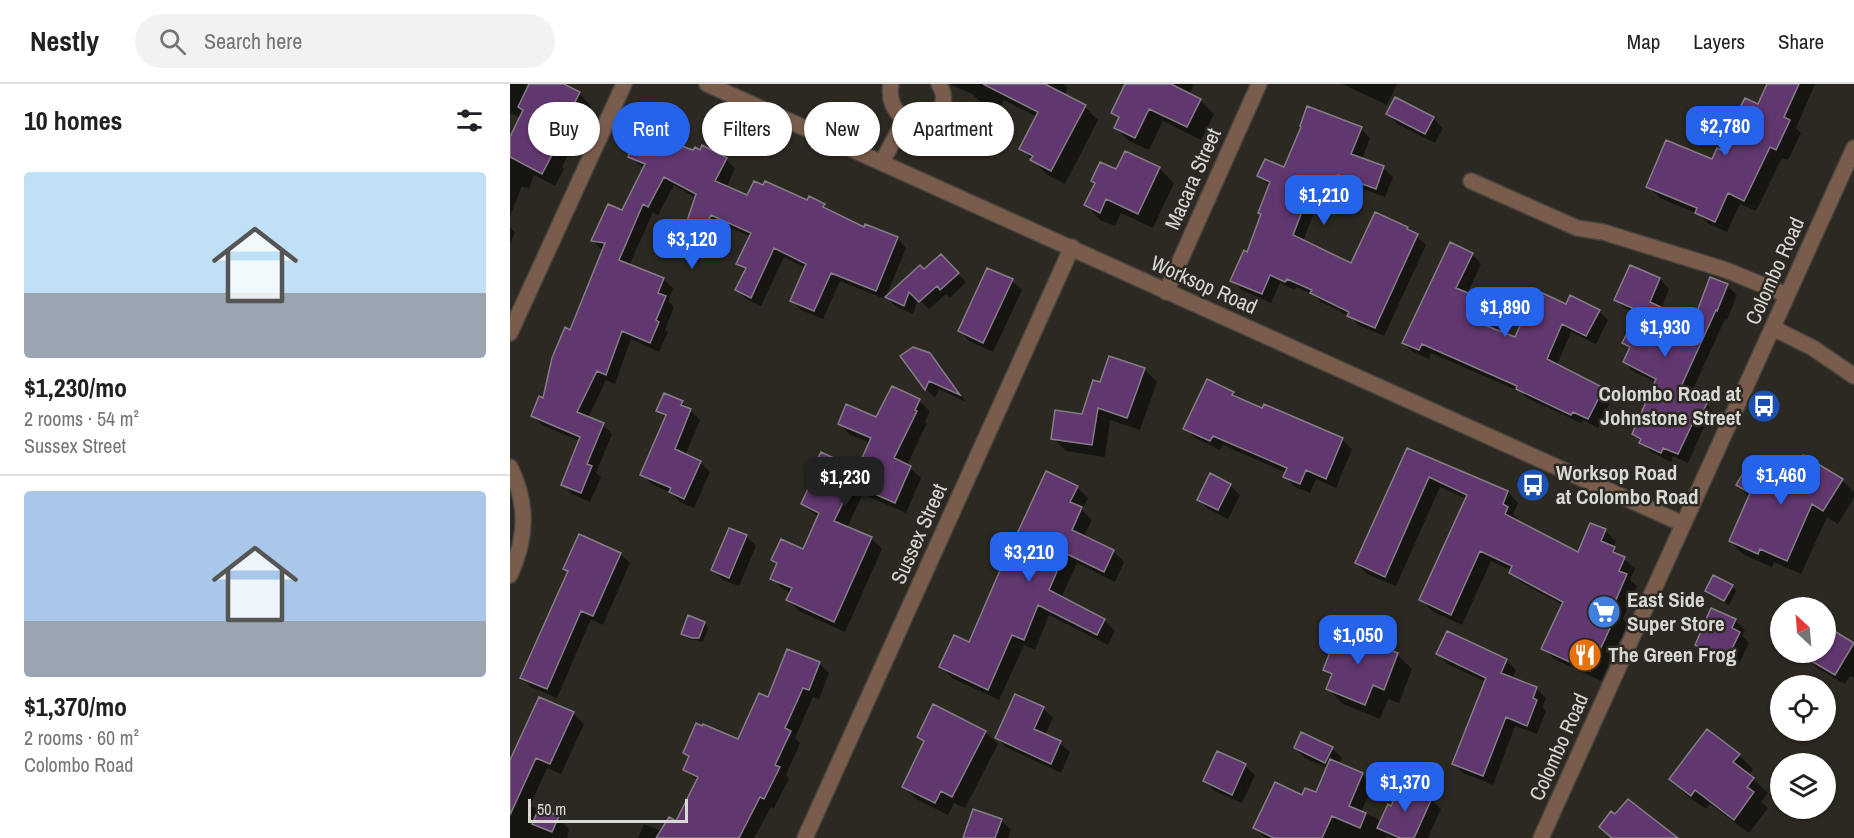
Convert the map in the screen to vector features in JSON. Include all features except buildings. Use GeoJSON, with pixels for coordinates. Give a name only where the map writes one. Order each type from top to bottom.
{"type":"FeatureCollection","features":[{"type":"Feature","properties":{"kind":"street"},"geometry":{"type":"LineString","coordinates":[[510,333],[624,84]]}},
{"type":"Feature","properties":{"kind":"street","name":"Worksop Road"},"geometry":{"type":"LineString","coordinates":[[707,84],[1683,524]]}},
{"type":"Feature","properties":{"kind":"street"},"geometry":{"type":"LineString","coordinates":[[891,84],[892,102]]}},
{"type":"Feature","properties":{"kind":"street"},"geometry":{"type":"LineString","coordinates":[[939,84],[943,96],[941,102]]}},
{"type":"Feature","properties":{"kind":"street","name":"Macara Street"},"geometry":{"type":"LineString","coordinates":[[1166,292],[1259,84]]}},
{"type":"Feature","properties":{"kind":"street"},"geometry":{"type":"LineString","coordinates":[[882,162],[892,143]]}},
{"type":"Feature","properties":{"kind":"street","name":"Colombo Road"},"geometry":{"type":"LineString","coordinates":[[1541,838],[1854,148]]}},
{"type":"Feature","properties":{"kind":"street"},"geometry":{"type":"LineString","coordinates":[[1471,181],[1577,228],[1603,232],[1726,270],[1787,296]]}},
{"type":"Feature","properties":{"kind":"street","name":"Sussex Street"},"geometry":{"type":"LineString","coordinates":[[805,838],[1072,247]]}},
{"type":"Feature","properties":{"kind":"street"},"geometry":{"type":"LineString","coordinates":[[1773,327],[1813,348],[1854,376]]}},
{"type":"Feature","properties":{"kind":"street"},"geometry":{"type":"LineString","coordinates":[[510,467],[520,488],[524,524],[510,575]]}},
{"type":"Feature","properties":{"kind":"place","name":"Colombo Road at Johnstone Street"},"geometry":{"type":"Point","coordinates":[1764,406]}},
{"type":"Feature","properties":{"kind":"place","name":"Worksop Road at Colombo Road"},"geometry":{"type":"Point","coordinates":[1533,485]}},
{"type":"Feature","properties":{"kind":"place","name":"East Side Super Store"},"geometry":{"type":"Point","coordinates":[1604,612]}},
{"type":"Feature","properties":{"kind":"place","name":"The Green Frog"},"geometry":{"type":"Point","coordinates":[1585,655]}}]}
